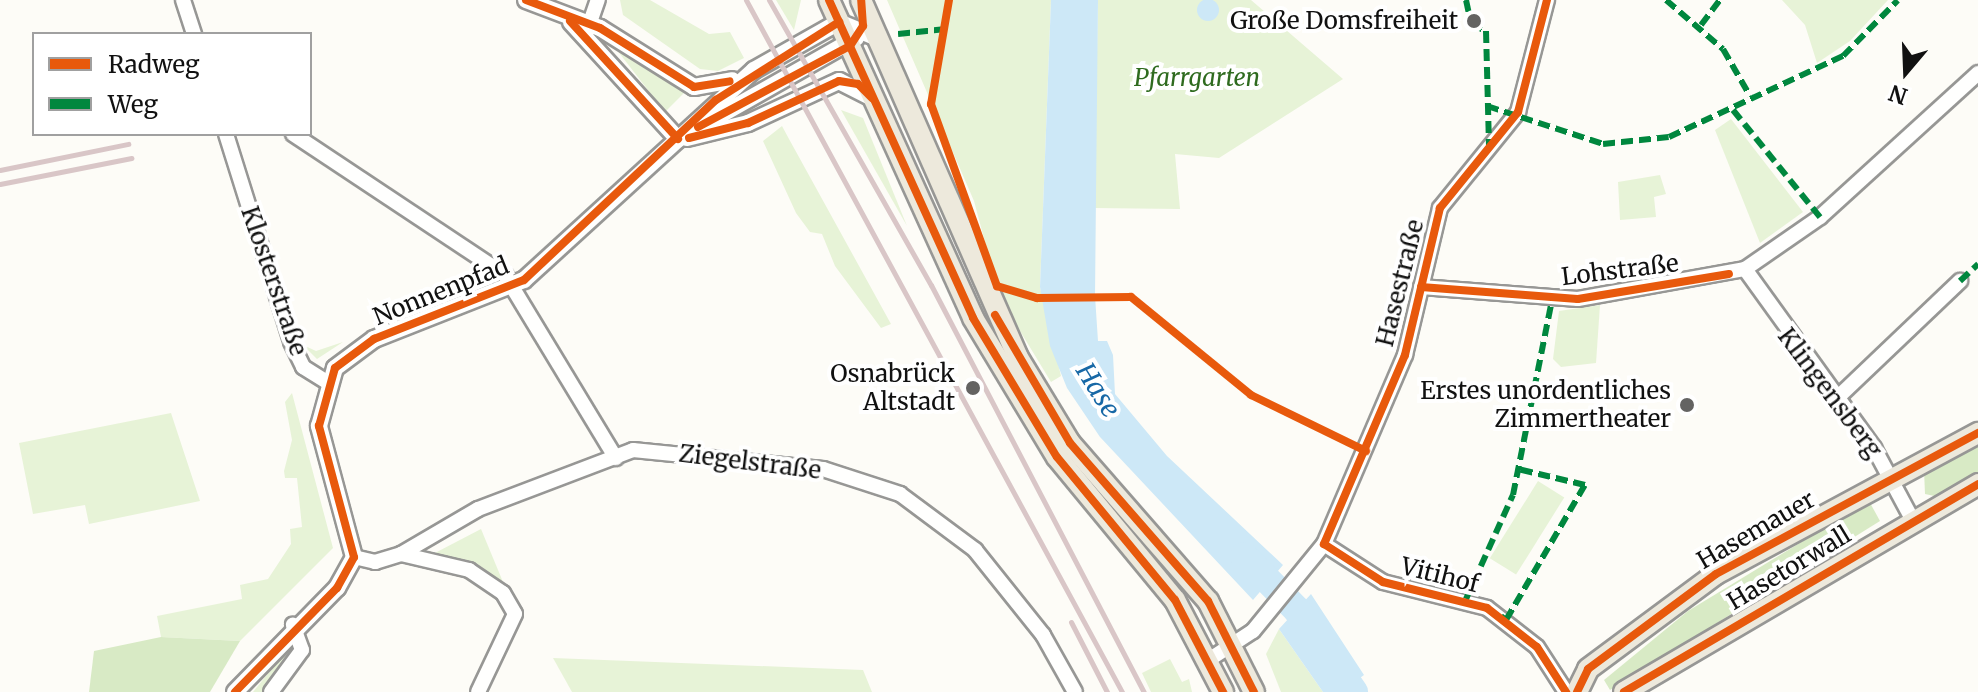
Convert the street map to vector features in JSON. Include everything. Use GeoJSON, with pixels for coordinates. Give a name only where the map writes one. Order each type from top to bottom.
{"type":"FeatureCollection","features":[{"type":"Feature","properties":{"kind":"main road"},"geometry":{"type":"LineString","coordinates":[[829,0],[912,195],[1023,406],[1175,600],[1210,659],[1223,692]]}},
{"type":"Feature","properties":{"kind":"main road"},"geometry":{"type":"LineString","coordinates":[[867,18],[957,232],[1030,379],[1087,464],[1190,577],[1235,647],[1254,692]]}},
{"type":"Feature","properties":{"kind":"main road","name":"Hasemauer"},"geometry":{"type":"LineString","coordinates":[[1577,692],[1588,669],[1677,600],[1978,433]]}},
{"type":"Feature","properties":{"kind":"main road","name":"Hasetorwall"},"geometry":{"type":"LineString","coordinates":[[1624,692],[1912,519],[1978,484]]}},
{"type":"Feature","properties":{"kind":"street"},"geometry":{"type":"LineString","coordinates":[[183,0],[193,32]]}},
{"type":"Feature","properties":{"kind":"street"},"geometry":{"type":"LineString","coordinates":[[526,0],[561,13],[694,87],[717,86],[754,70]]}},
{"type":"Feature","properties":{"kind":"street"},"geometry":{"type":"LineString","coordinates":[[588,29],[598,0]]}},
{"type":"Feature","properties":{"kind":"street","name":"Hasestraße"},"geometry":{"type":"LineString","coordinates":[[1210,659],[1235,647],[1267,615],[1324,544],[1392,391],[1440,208],[1518,112],[1547,0]]}},
{"type":"Feature","properties":{"kind":"street"},"geometry":{"type":"LineString","coordinates":[[839,22],[867,18]]}},
{"type":"Feature","properties":{"kind":"street","name":"Nonnenpfad"},"geometry":{"type":"LineString","coordinates":[[678,139],[850,46],[867,18]]}},
{"type":"Feature","properties":{"kind":"street","name":"Nonnenpfad"},"geometry":{"type":"LineString","coordinates":[[327,382],[353,351],[374,339],[514,287],[754,70],[839,22]]}},
{"type":"Feature","properties":{"kind":"street"},"geometry":{"type":"LineString","coordinates":[[588,29],[678,139]]}},
{"type":"Feature","properties":{"kind":"street","name":"Lohstraße"},"geometry":{"type":"LineString","coordinates":[[1421,287],[1578,299],[1745,269],[1890,157],[1978,73]]}},
{"type":"Feature","properties":{"kind":"street","name":"Nonnenpfad"},"geometry":{"type":"LineString","coordinates":[[678,139],[748,123],[839,81],[858,84],[872,98]]}},
{"type":"Feature","properties":{"kind":"street","name":"Klosterstraße"},"geometry":{"type":"LineString","coordinates":[[227,136],[291,342],[303,367],[327,382],[319,426],[354,557]]}},
{"type":"Feature","properties":{"kind":"street"},"geometry":{"type":"LineString","coordinates":[[296,136],[487,259],[514,287],[616,458]]}},
{"type":"Feature","properties":{"kind":"street","name":"Klingensberg"},"geometry":{"type":"LineString","coordinates":[[1745,269],[1892,480],[1912,519]]}},
{"type":"Feature","properties":{"kind":"street"},"geometry":{"type":"LineString","coordinates":[[1835,400],[1960,281]]}},
{"type":"Feature","properties":{"kind":"street","name":"Ziegelstraße"},"geometry":{"type":"LineString","coordinates":[[354,557],[375,562],[401,554],[478,509],[616,458],[650,449],[823,469],[900,494],[985,560],[1043,635],[1075,692]]}},
{"type":"Feature","properties":{"kind":"street","name":"Vitihof"},"geometry":{"type":"LineString","coordinates":[[1324,544],[1383,582],[1466,599],[1506,620],[1560,673],[1566,692]]}},
{"type":"Feature","properties":{"kind":"street"},"geometry":{"type":"LineString","coordinates":[[401,554],[469,570],[503,593],[515,614],[478,692]]}},
{"type":"Feature","properties":{"kind":"street"},"geometry":{"type":"LineString","coordinates":[[235,692],[293,625],[337,588],[354,557]]}},
{"type":"Feature","properties":{"kind":"street"},"geometry":{"type":"LineString","coordinates":[[271,692],[302,650],[293,625]]}},
{"type":"Feature","properties":{"kind":"green space"},"geometry":{"type":"Polygon","coordinates":[[[620,0],[650,0],[709,34],[730,32],[744,58],[718,71],[700,69],[623,15],[620,0]]]}},
{"type":"Feature","properties":{"kind":"green space"},"geometry":{"type":"Polygon","coordinates":[[[776,0],[801,0],[794,30],[776,0]]]}},
{"type":"Feature","properties":{"kind":"green space"},"geometry":{"type":"Polygon","coordinates":[[[887,0],[1051,0],[1040,287],[1061,376],[1051,382],[1000,298],[974,201],[887,0]]]}},
{"type":"Feature","properties":{"kind":"green space","name":"Pfarrgarten"},"geometry":{"type":"Polygon","coordinates":[[[1098,0],[1251,0],[1343,79],[1219,158],[1175,154],[1180,209],[1094,208],[1098,0]]]}},
{"type":"Feature","properties":{"kind":"green space"},"geometry":{"type":"Polygon","coordinates":[[[1782,0],[1888,0],[1850,41],[1817,63],[1805,25],[1782,0]]]}},
{"type":"Feature","properties":{"kind":"green space"},"geometry":{"type":"Polygon","coordinates":[[[613,45],[685,92],[665,112],[613,45]]]}},
{"type":"Feature","properties":{"kind":"green space"},"geometry":{"type":"Polygon","coordinates":[[[841,110],[863,118],[907,226],[841,110]]]}},
{"type":"Feature","properties":{"kind":"green space"},"geometry":{"type":"Polygon","coordinates":[[[1731,119],[1803,212],[1760,243],[1715,130],[1731,119]]]}},
{"type":"Feature","properties":{"kind":"green space"},"geometry":{"type":"Polygon","coordinates":[[[782,126],[891,324],[881,328],[835,266],[822,234],[810,232],[796,213],[763,141],[782,126]]]}},
{"type":"Feature","properties":{"kind":"green space"},"geometry":{"type":"Polygon","coordinates":[[[1660,175],[1666,194],[1654,197],[1656,217],[1620,220],[1618,182],[1660,175]]]}},
{"type":"Feature","properties":{"kind":"green space"},"geometry":{"type":"Polygon","coordinates":[[[1600,305],[1596,363],[1561,367],[1553,359],[1559,311],[1600,305]]]}},
{"type":"Feature","properties":{"kind":"green space"},"geometry":{"type":"Polygon","coordinates":[[[343,342],[317,359],[303,345],[316,351],[343,342]]]}},
{"type":"Feature","properties":{"kind":"green space"},"geometry":{"type":"Polygon","coordinates":[[[292,393],[333,548],[240,641],[161,637],[157,616],[242,599],[240,585],[268,579],[291,544],[290,529],[302,527],[297,478],[285,478],[284,471],[292,440],[285,402],[292,393]]]}},
{"type":"Feature","properties":{"kind":"green space"},"geometry":{"type":"Polygon","coordinates":[[[171,413],[200,501],[89,524],[85,505],[33,514],[19,443],[171,413]]]}},
{"type":"Feature","properties":{"kind":"green space"},"geometry":{"type":"Polygon","coordinates":[[[1978,441],[1978,476],[1939,497],[1925,494],[1924,470],[1978,441]]]}},
{"type":"Feature","properties":{"kind":"green space"},"geometry":{"type":"Polygon","coordinates":[[[1538,481],[1564,497],[1516,575],[1490,558],[1538,481]]]}},
{"type":"Feature","properties":{"kind":"green space"},"geometry":{"type":"Polygon","coordinates":[[[1869,501],[1880,521],[1610,690],[1604,680],[1688,611],[1869,501]]]}},
{"type":"Feature","properties":{"kind":"green space"},"geometry":{"type":"Polygon","coordinates":[[[481,529],[503,582],[433,554],[481,529]]]}},
{"type":"Feature","properties":{"kind":"green space"},"geometry":{"type":"Polygon","coordinates":[[[1279,629],[1323,692],[1281,692],[1266,654],[1279,629]]]}},
{"type":"Feature","properties":{"kind":"green space"},"geometry":{"type":"Polygon","coordinates":[[[161,637],[240,641],[210,692],[89,692],[94,651],[161,637]]]}},
{"type":"Feature","properties":{"kind":"green space"},"geometry":{"type":"Polygon","coordinates":[[[290,650],[265,692],[253,692],[275,665],[290,650]]]}},
{"type":"Feature","properties":{"kind":"green space"},"geometry":{"type":"Polygon","coordinates":[[[553,658],[863,670],[872,692],[572,692],[553,658]]]}},
{"type":"Feature","properties":{"kind":"green space"},"geometry":{"type":"Polygon","coordinates":[[[1170,659],[1182,682],[1189,679],[1192,692],[1151,692],[1142,673],[1170,659]]]}},
{"type":"Feature","properties":{"kind":"water"},"geometry":{"type":"Polygon","coordinates":[[[1208,-1],[1216,2],[1219,10],[1216,18],[1208,21],[1200,18],[1197,10],[1200,2],[1208,-1]]]}},
{"type":"Feature","properties":{"kind":"water"},"geometry":{"type":"Polygon","coordinates":[[[1051,0],[1098,0],[1095,296],[1098,341],[1107,341],[1113,355],[1115,394],[1167,456],[1283,565],[1253,600],[1100,437],[1067,388],[1050,346],[1040,287],[1051,0]]]}},
{"type":"Feature","properties":{"kind":"water"},"geometry":{"type":"Polygon","coordinates":[[[1311,594],[1364,675],[1353,683],[1359,692],[1323,692],[1279,629],[1311,594]]]}},
{"type":"Feature","properties":{"kind":"waterway","name":"Hase"},"geometry":{"type":"LineString","coordinates":[[1244,556],[1297,610],[1354,692]]}},
{"type":"Feature","properties":{"kind":"railway"},"geometry":{"type":"LineString","coordinates":[[746,0],[1122,692]]}},
{"type":"Feature","properties":{"kind":"railway"},"geometry":{"type":"LineString","coordinates":[[769,0],[931,285],[1144,692]]}},
{"type":"Feature","properties":{"kind":"railway"},"geometry":{"type":"LineString","coordinates":[[0,170],[128,144]]}},
{"type":"Feature","properties":{"kind":"railway"},"geometry":{"type":"LineString","coordinates":[[0,184],[131,158]]}},
{"type":"Feature","properties":{"kind":"railway"},"geometry":{"type":"LineString","coordinates":[[1071,622],[1107,692]]}},
{"type":"Feature","properties":{"kind":"marked path"},"geometry":{"type":"LineString","coordinates":[[1466,0],[1471,24],[1486,31],[1489,145]]}},
{"type":"Feature","properties":{"kind":"marked path"},"geometry":{"type":"LineString","coordinates":[[1666,0],[1723,49],[1750,96]]}},
{"type":"Feature","properties":{"kind":"marked path"},"geometry":{"type":"LineString","coordinates":[[1701,25],[1720,0]]}},
{"type":"Feature","properties":{"kind":"marked path"},"geometry":{"type":"LineString","coordinates":[[1487,106],[1603,144],[1669,137],[1843,56],[1898,0]]}},
{"type":"Feature","properties":{"kind":"marked path"},"geometry":{"type":"LineString","coordinates":[[898,34],[946,29]]}},
{"type":"Feature","properties":{"kind":"marked path"},"geometry":{"type":"LineString","coordinates":[[1733,110],[1820,217]]}},
{"type":"Feature","properties":{"kind":"marked path"},"geometry":{"type":"LineString","coordinates":[[1960,281],[1978,264]]}},
{"type":"Feature","properties":{"kind":"marked path"},"geometry":{"type":"LineString","coordinates":[[1466,599],[1513,495],[1552,299]]}},
{"type":"Feature","properties":{"kind":"marked path"},"geometry":{"type":"LineString","coordinates":[[1501,616],[1506,620],[1585,485],[1518,469]]}},
{"type":"Feature","properties":{"kind":"cycle path"},"geometry":{"type":"LineString","coordinates":[[526,0],[600,28],[694,87],[730,81]]}},
{"type":"Feature","properties":{"kind":"cycle path"},"geometry":{"type":"LineString","coordinates":[[829,0],[973,318],[1057,457],[1175,600],[1223,692]]}},
{"type":"Feature","properties":{"kind":"cycle path"},"geometry":{"type":"LineString","coordinates":[[698,127],[850,46],[863,26],[861,0]]}},
{"type":"Feature","properties":{"kind":"cycle path"},"geometry":{"type":"LineString","coordinates":[[949,0],[931,104],[997,286],[1037,298],[1131,297],[1251,395],[1366,451]]}},
{"type":"Feature","properties":{"kind":"cycle path"},"geometry":{"type":"LineString","coordinates":[[1547,0],[1518,112],[1440,208],[1405,355],[1324,544],[1383,582],[1487,608],[1537,647],[1566,692]]}},
{"type":"Feature","properties":{"kind":"cycle path"},"geometry":{"type":"LineString","coordinates":[[570,21],[678,139]]}},
{"type":"Feature","properties":{"kind":"cycle path"},"geometry":{"type":"LineString","coordinates":[[235,692],[337,588],[354,557],[319,426],[335,368],[374,339],[524,280],[716,100],[839,22]]}},
{"type":"Feature","properties":{"kind":"cycle path"},"geometry":{"type":"LineString","coordinates":[[689,138],[748,123],[839,81],[858,84],[872,98]]}},
{"type":"Feature","properties":{"kind":"cycle path"},"geometry":{"type":"LineString","coordinates":[[1421,287],[1578,299],[1729,274]]}},
{"type":"Feature","properties":{"kind":"cycle path"},"geometry":{"type":"LineString","coordinates":[[995,315],[1070,443],[1208,601],[1254,692]]}},
{"type":"Feature","properties":{"kind":"cycle path"},"geometry":{"type":"LineString","coordinates":[[1577,692],[1588,669],[1716,574],[1978,433]]}},
{"type":"Feature","properties":{"kind":"cycle path"},"geometry":{"type":"LineString","coordinates":[[1624,692],[1978,484]]}},
{"type":"Feature","properties":{"kind":"place","name":"Große Domsfreiheit"},"geometry":{"type":"Point","coordinates":[1474,21]}},
{"type":"Feature","properties":{"kind":"place","name":"Osnabrück Altstadt"},"geometry":{"type":"Point","coordinates":[973,388]}},
{"type":"Feature","properties":{"kind":"place","name":"Erstes unordentliches Zimmertheater"},"geometry":{"type":"Point","coordinates":[1687,405]}}]}
